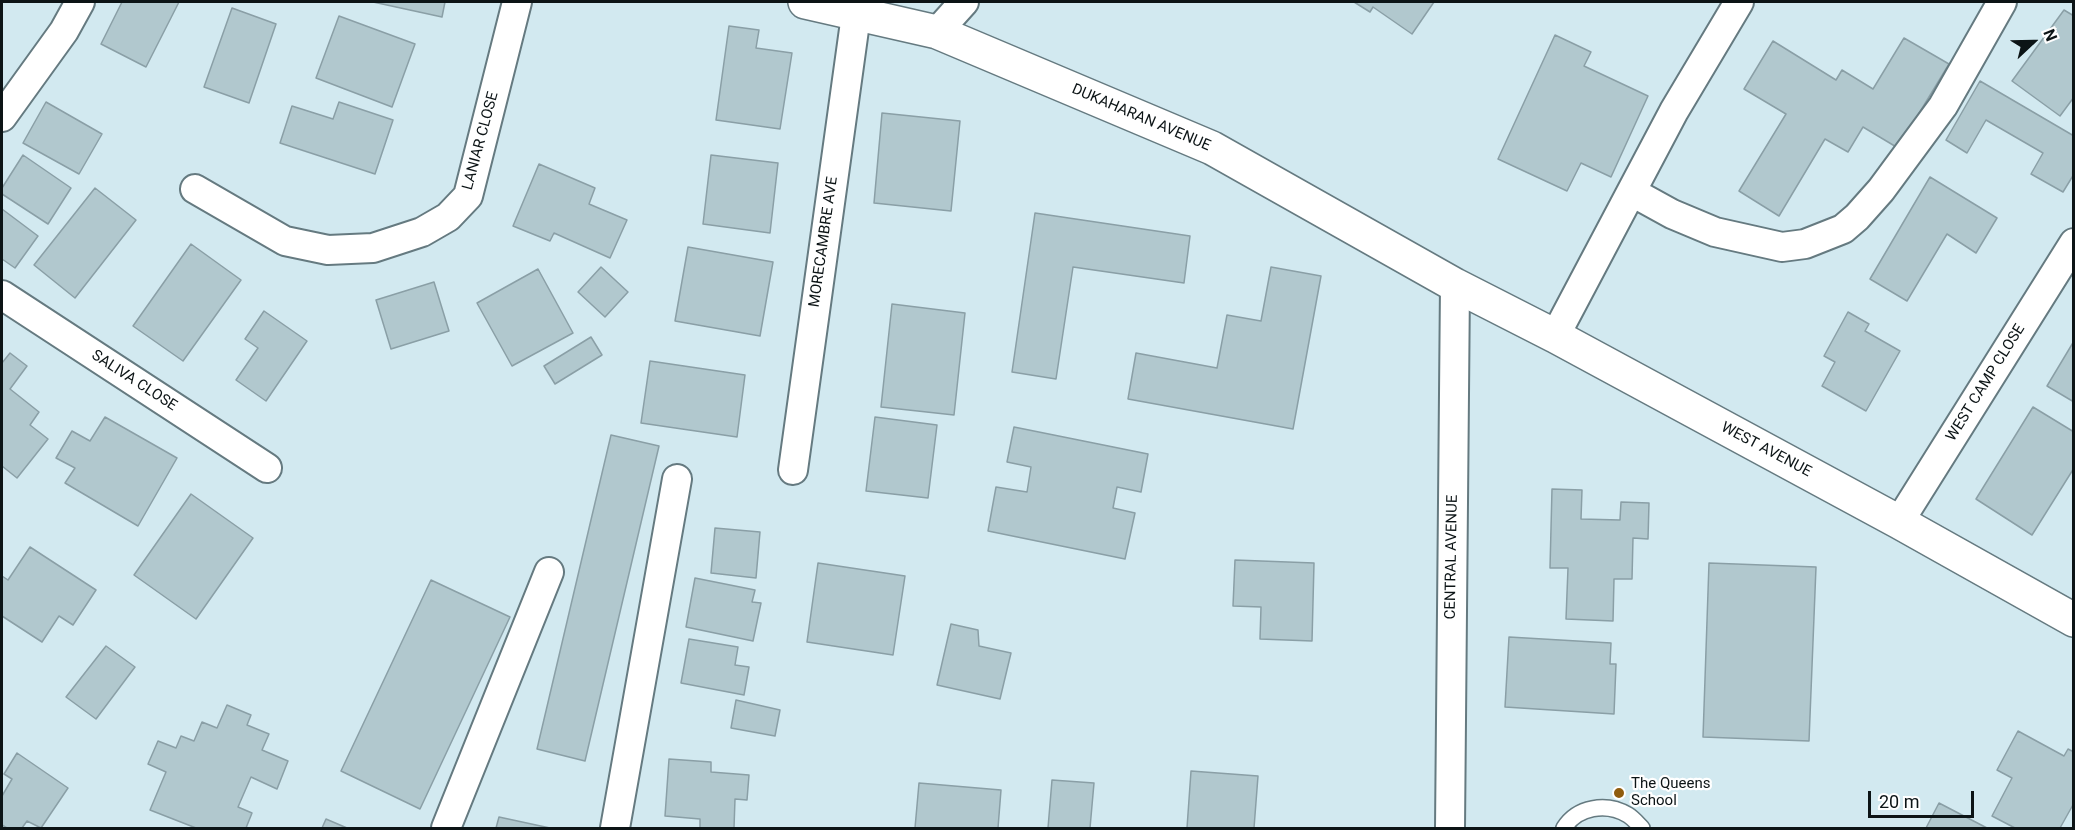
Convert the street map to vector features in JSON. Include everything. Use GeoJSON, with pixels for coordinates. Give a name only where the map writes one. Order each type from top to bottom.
{"type":"FeatureCollection","features":[{"type":"Feature","properties":{"kind":"street"},"geometry":{"type":"LineString","coordinates":[[2,117],[64,31],[80,2]]}},
{"type":"Feature","properties":{"kind":"street","name":"LANIAR CLOSE"},"geometry":{"type":"LineString","coordinates":[[195,189],[285,241],[328,250],[373,248],[422,231],[448,217],[468,196],[517,2]]}},
{"type":"Feature","properties":{"kind":"street","name":"DUKAHARAN AVENUE"},"geometry":{"type":"LineString","coordinates":[[805,2],[937,32],[1212,148],[1455,285]]}},
{"type":"Feature","properties":{"kind":"street"},"geometry":{"type":"LineString","coordinates":[[937,32],[964,2]]}},
{"type":"Feature","properties":{"kind":"street"},"geometry":{"type":"LineString","coordinates":[[1555,336],[1674,111],[1739,2]]}},
{"type":"Feature","properties":{"kind":"street"},"geometry":{"type":"LineString","coordinates":[[1632,192],[1672,214],[1715,232],[1782,247],[1805,244],[1843,229],[1881,190],[1943,106],[2002,2]]}},
{"type":"Feature","properties":{"kind":"street","name":"MORECAMBRE AVE"},"geometry":{"type":"LineString","coordinates":[[793,470],[856,15]]}},
{"type":"Feature","properties":{"kind":"street","name":"WEST CAMP CLOSE"},"geometry":{"type":"LineString","coordinates":[[1899,522],[2073,243]]}},
{"type":"Feature","properties":{"kind":"street","name":"WEST AVENUE"},"geometry":{"type":"LineString","coordinates":[[1455,285],[1555,336],[1899,522],[2073,620]]}},
{"type":"Feature","properties":{"kind":"street","name":"CENTRAL AVENUE"},"geometry":{"type":"LineString","coordinates":[[1450,828],[1455,285]]}},
{"type":"Feature","properties":{"kind":"street","name":"SALIVA CLOSE"},"geometry":{"type":"LineString","coordinates":[[2,294],[267,468]]}},
{"type":"Feature","properties":{"kind":"street"},"geometry":{"type":"LineString","coordinates":[[615,828],[677,479]]}},
{"type":"Feature","properties":{"kind":"street"},"geometry":{"type":"LineString","coordinates":[[446,828],[549,572]]}},
{"type":"Feature","properties":{"kind":"lane"},"geometry":{"type":"LineString","coordinates":[[1564,828],[1570,818],[1596,807],[1629,815],[1642,828]]}},
{"type":"Feature","properties":{"kind":"building"},"geometry":{"type":"Polygon","coordinates":[[[122,2],[179,2],[146,67],[101,44],[122,2]]]}},
{"type":"Feature","properties":{"kind":"building"},"geometry":{"type":"Polygon","coordinates":[[[373,2],[445,2],[442,17],[373,2]]]}},
{"type":"Feature","properties":{"kind":"building"},"geometry":{"type":"Polygon","coordinates":[[[1354,2],[1434,2],[1412,34],[1373,7],[1370,12],[1354,2]]]}},
{"type":"Feature","properties":{"kind":"building"},"geometry":{"type":"Polygon","coordinates":[[[232,8],[276,24],[249,103],[204,87],[232,8]]]}},
{"type":"Feature","properties":{"kind":"building"},"geometry":{"type":"Polygon","coordinates":[[[2064,10],[2074,16],[2074,97],[2060,116],[2012,81],[2064,10]]]}},
{"type":"Feature","properties":{"kind":"building"},"geometry":{"type":"Polygon","coordinates":[[[339,16],[415,44],[392,107],[316,78],[339,16]]]}},
{"type":"Feature","properties":{"kind":"building"},"geometry":{"type":"Polygon","coordinates":[[[729,26],[759,30],[756,48],[792,53],[780,129],[716,120],[729,26]]]}},
{"type":"Feature","properties":{"kind":"building"},"geometry":{"type":"Polygon","coordinates":[[[1555,35],[1591,52],[1584,66],[1648,96],[1611,177],[1581,163],[1567,191],[1498,159],[1555,35]]]}},
{"type":"Feature","properties":{"kind":"building"},"geometry":{"type":"Polygon","coordinates":[[[1904,38],[1949,64],[1898,148],[1863,127],[1848,152],[1825,139],[1779,216],[1739,191],[1786,114],[1744,89],[1773,41],[1836,80],[1842,70],[1873,89],[1904,38]]]}},
{"type":"Feature","properties":{"kind":"building"},"geometry":{"type":"Polygon","coordinates":[[[1980,81],[2074,136],[2074,174],[2063,192],[2031,174],[2043,153],[1986,120],[1967,153],[1946,140],[1980,81]]]}},
{"type":"Feature","properties":{"kind":"building"},"geometry":{"type":"Polygon","coordinates":[[[46,102],[102,134],[79,174],[23,143],[46,102]]]}},
{"type":"Feature","properties":{"kind":"building"},"geometry":{"type":"Polygon","coordinates":[[[339,102],[393,120],[375,174],[280,143],[292,106],[333,119],[339,102]]]}},
{"type":"Feature","properties":{"kind":"building"},"geometry":{"type":"Polygon","coordinates":[[[882,113],[960,121],[951,211],[874,203],[882,113]]]}},
{"type":"Feature","properties":{"kind":"building"},"geometry":{"type":"Polygon","coordinates":[[[23,155],[71,188],[48,224],[2,194],[2,188],[23,155]]]}},
{"type":"Feature","properties":{"kind":"building"},"geometry":{"type":"Polygon","coordinates":[[[711,155],[778,163],[770,233],[703,224],[711,155]]]}},
{"type":"Feature","properties":{"kind":"building"},"geometry":{"type":"Polygon","coordinates":[[[539,164],[595,188],[589,204],[627,220],[610,258],[554,233],[550,241],[513,226],[539,164]]]}},
{"type":"Feature","properties":{"kind":"building"},"geometry":{"type":"Polygon","coordinates":[[[1930,177],[1997,218],[1976,253],[1947,234],[1907,301],[1870,279],[1930,177]]]}},
{"type":"Feature","properties":{"kind":"building"},"geometry":{"type":"Polygon","coordinates":[[[95,188],[136,220],[75,298],[34,265],[95,188]]]}},
{"type":"Feature","properties":{"kind":"building"},"geometry":{"type":"Polygon","coordinates":[[[2,209],[38,236],[15,268],[2,259],[2,209]]]}},
{"type":"Feature","properties":{"kind":"building"},"geometry":{"type":"Polygon","coordinates":[[[1035,213],[1190,236],[1184,283],[1073,267],[1056,379],[1012,372],[1035,213]]]}},
{"type":"Feature","properties":{"kind":"building"},"geometry":{"type":"Polygon","coordinates":[[[191,244],[241,280],[183,361],[133,326],[191,244]]]}},
{"type":"Feature","properties":{"kind":"building"},"geometry":{"type":"Polygon","coordinates":[[[688,247],[773,262],[760,336],[675,321],[688,247]]]}},
{"type":"Feature","properties":{"kind":"building"},"geometry":{"type":"Polygon","coordinates":[[[601,267],[628,292],[605,317],[578,292],[601,267]]]}},
{"type":"Feature","properties":{"kind":"building"},"geometry":{"type":"Polygon","coordinates":[[[1271,267],[1321,276],[1293,429],[1128,399],[1136,353],[1217,368],[1227,315],[1261,321],[1271,267]]]}},
{"type":"Feature","properties":{"kind":"building"},"geometry":{"type":"Polygon","coordinates":[[[538,269],[573,333],[512,366],[477,303],[538,269]]]}},
{"type":"Feature","properties":{"kind":"building"},"geometry":{"type":"Polygon","coordinates":[[[434,282],[449,331],[391,349],[376,300],[434,282]]]}},
{"type":"Feature","properties":{"kind":"building"},"geometry":{"type":"Polygon","coordinates":[[[892,304],[965,313],[954,415],[881,407],[892,304]]]}},
{"type":"Feature","properties":{"kind":"building"},"geometry":{"type":"Polygon","coordinates":[[[264,311],[307,341],[266,401],[236,380],[258,348],[245,339],[264,311]]]}},
{"type":"Feature","properties":{"kind":"building"},"geometry":{"type":"Polygon","coordinates":[[[1848,312],[1869,324],[1865,331],[1900,351],[1866,411],[1822,386],[1835,362],[1824,356],[1848,312]]]}},
{"type":"Feature","properties":{"kind":"building"},"geometry":{"type":"Polygon","coordinates":[[[591,337],[602,355],[555,384],[544,366],[591,337]]]}},
{"type":"Feature","properties":{"kind":"building"},"geometry":{"type":"Polygon","coordinates":[[[2074,341],[2074,402],[2047,386],[2074,341]]]}},
{"type":"Feature","properties":{"kind":"building"},"geometry":{"type":"Polygon","coordinates":[[[10,353],[27,366],[10,389],[39,412],[30,425],[48,439],[17,478],[2,466],[2,363],[10,353]]]}},
{"type":"Feature","properties":{"kind":"building"},"geometry":{"type":"Polygon","coordinates":[[[650,361],[745,375],[737,437],[641,423],[650,361]]]}},
{"type":"Feature","properties":{"kind":"building"},"geometry":{"type":"Polygon","coordinates":[[[2033,407],[2074,432],[2074,468],[2032,535],[1976,499],[2033,407]]]}},
{"type":"Feature","properties":{"kind":"building"},"geometry":{"type":"Polygon","coordinates":[[[105,417],[177,458],[138,526],[65,483],[75,468],[56,458],[72,431],[90,441],[105,417]]]}},
{"type":"Feature","properties":{"kind":"building"},"geometry":{"type":"Polygon","coordinates":[[[875,417],[937,425],[928,498],[866,491],[875,417]]]}},
{"type":"Feature","properties":{"kind":"building"},"geometry":{"type":"Polygon","coordinates":[[[1014,427],[1148,454],[1141,492],[1117,487],[1113,508],[1135,513],[1125,559],[988,531],[996,487],[1027,492],[1031,467],[1007,462],[1014,427]]]}},
{"type":"Feature","properties":{"kind":"building"},"geometry":{"type":"Polygon","coordinates":[[[611,435],[659,446],[585,761],[537,749],[611,435]]]}},
{"type":"Feature","properties":{"kind":"building"},"geometry":{"type":"Polygon","coordinates":[[[1552,489],[1582,490],[1581,519],[1620,520],[1621,502],[1649,503],[1648,539],[1633,538],[1632,579],[1614,579],[1613,621],[1566,619],[1568,568],[1550,568],[1552,489]]]}},
{"type":"Feature","properties":{"kind":"building"},"geometry":{"type":"Polygon","coordinates":[[[191,494],[253,538],[196,619],[134,575],[191,494]]]}},
{"type":"Feature","properties":{"kind":"building"},"geometry":{"type":"Polygon","coordinates":[[[715,528],[760,532],[756,578],[711,573],[715,528]]]}},
{"type":"Feature","properties":{"kind":"building"},"geometry":{"type":"Polygon","coordinates":[[[30,547],[96,590],[73,625],[59,616],[42,642],[2,616],[2,576],[8,580],[30,547]]]}},
{"type":"Feature","properties":{"kind":"building"},"geometry":{"type":"Polygon","coordinates":[[[1235,560],[1314,563],[1312,641],[1260,639],[1261,607],[1233,606],[1235,560]]]}},
{"type":"Feature","properties":{"kind":"building"},"geometry":{"type":"Polygon","coordinates":[[[818,563],[905,576],[893,655],[807,642],[818,563]]]}},
{"type":"Feature","properties":{"kind":"building"},"geometry":{"type":"Polygon","coordinates":[[[1709,563],[1816,567],[1809,741],[1703,737],[1709,563]]]}},
{"type":"Feature","properties":{"kind":"building"},"geometry":{"type":"Polygon","coordinates":[[[695,578],[755,590],[752,602],[761,603],[753,641],[686,627],[695,578]]]}},
{"type":"Feature","properties":{"kind":"building"},"geometry":{"type":"Polygon","coordinates":[[[431,580],[510,617],[420,809],[341,771],[431,580]]]}},
{"type":"Feature","properties":{"kind":"building"},"geometry":{"type":"Polygon","coordinates":[[[951,624],[978,630],[979,646],[1011,653],[1000,699],[937,685],[951,624]]]}},
{"type":"Feature","properties":{"kind":"building"},"geometry":{"type":"Polygon","coordinates":[[[1509,637],[1611,643],[1610,664],[1616,664],[1614,714],[1505,707],[1509,637]]]}},
{"type":"Feature","properties":{"kind":"building"},"geometry":{"type":"Polygon","coordinates":[[[689,639],[738,647],[735,665],[749,667],[744,695],[681,683],[689,639]]]}},
{"type":"Feature","properties":{"kind":"building"},"geometry":{"type":"Polygon","coordinates":[[[106,646],[135,667],[96,719],[66,697],[106,646]]]}},
{"type":"Feature","properties":{"kind":"building"},"geometry":{"type":"Polygon","coordinates":[[[736,700],[780,710],[775,736],[731,728],[736,700]]]}},
{"type":"Feature","properties":{"kind":"building"},"geometry":{"type":"Polygon","coordinates":[[[227,705],[251,715],[247,725],[269,734],[262,750],[288,761],[277,789],[251,777],[238,807],[252,813],[246,828],[196,828],[150,810],[166,772],[148,764],[158,741],[176,748],[181,736],[194,741],[202,722],[217,728],[227,705]]]}},
{"type":"Feature","properties":{"kind":"building"},"geometry":{"type":"Polygon","coordinates":[[[2018,731],[2064,756],[2068,749],[2074,752],[2074,803],[2060,828],[2015,828],[1992,816],[2012,778],[1997,770],[2018,731]]]}},
{"type":"Feature","properties":{"kind":"building"},"geometry":{"type":"Polygon","coordinates":[[[17,753],[68,788],[41,828],[27,821],[22,828],[7,828],[2,825],[2,796],[12,779],[4,774],[17,753]]]}},
{"type":"Feature","properties":{"kind":"building"},"geometry":{"type":"Polygon","coordinates":[[[669,759],[711,762],[711,772],[749,775],[747,800],[735,799],[734,828],[700,828],[700,819],[665,816],[669,759]]]}},
{"type":"Feature","properties":{"kind":"building"},"geometry":{"type":"Polygon","coordinates":[[[1191,771],[1258,776],[1254,828],[1187,828],[1191,771]]]}},
{"type":"Feature","properties":{"kind":"building"},"geometry":{"type":"Polygon","coordinates":[[[1052,780],[1094,783],[1090,828],[1048,828],[1052,780]]]}},
{"type":"Feature","properties":{"kind":"building"},"geometry":{"type":"Polygon","coordinates":[[[919,783],[1001,790],[998,828],[915,828],[919,783]]]}},
{"type":"Feature","properties":{"kind":"building"},"geometry":{"type":"Polygon","coordinates":[[[1939,803],[1987,828],[1926,828],[1939,803]]]}},
{"type":"Feature","properties":{"kind":"building"},"geometry":{"type":"Polygon","coordinates":[[[499,817],[550,828],[496,828],[499,817]]]}},
{"type":"Feature","properties":{"kind":"building"},"geometry":{"type":"Polygon","coordinates":[[[326,819],[347,828],[322,828],[326,819]]]}},
{"type":"Feature","properties":{"kind":"place","name":"The Queens School"},"geometry":{"type":"Point","coordinates":[1619,793]}}]}
